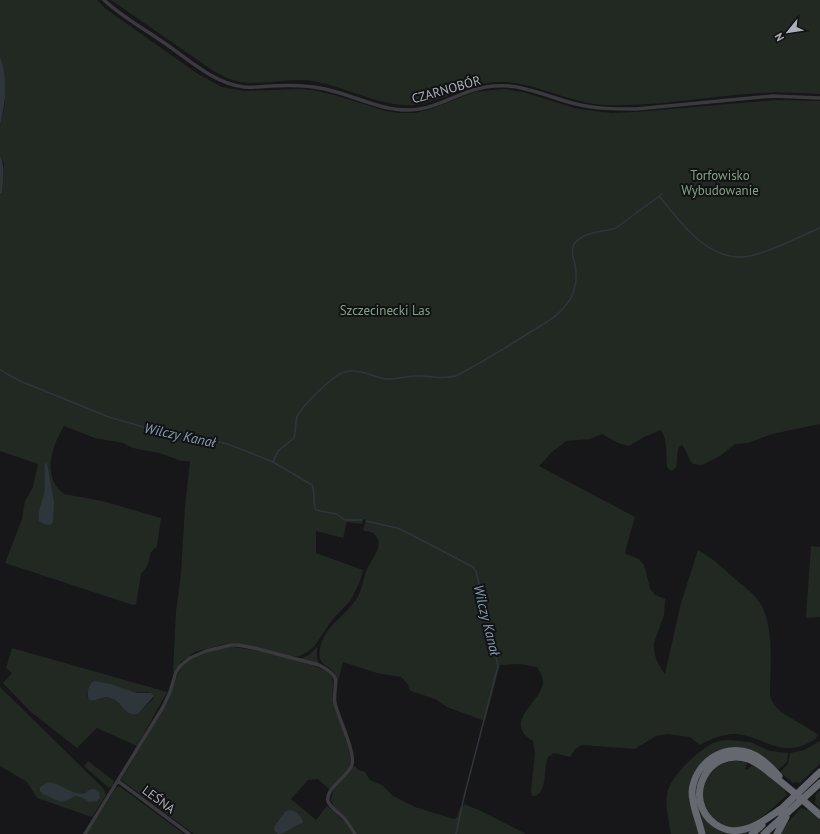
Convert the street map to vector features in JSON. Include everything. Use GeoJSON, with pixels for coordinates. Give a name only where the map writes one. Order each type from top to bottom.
{"type":"FeatureCollection","features":[{"type":"Feature","properties":{"kind":"highway"},"geometry":{"type":"LineString","coordinates":[[702,834],[693,801],[694,784],[700,770],[714,756],[733,750],[749,752],[763,760],[789,788]]}},
{"type":"Feature","properties":{"kind":"highway"},"geometry":{"type":"LineString","coordinates":[[781,809],[755,826],[747,829],[726,829],[713,822],[703,810],[699,797],[699,790],[703,778],[710,768],[720,761],[734,757],[742,758],[756,763],[789,788],[820,815]]}},
{"type":"Feature","properties":{"kind":"highway"},"geometry":{"type":"LineString","coordinates":[[752,834],[820,772]]}},
{"type":"Feature","properties":{"kind":"highway"},"geometry":{"type":"LineString","coordinates":[[764,834],[820,783]]}},
{"type":"Feature","properties":{"kind":"highway"},"geometry":{"type":"LineString","coordinates":[[777,834],[790,811]]}},
{"type":"Feature","properties":{"kind":"street","name":"CZARNOBÓR"},"geometry":{"type":"LineString","coordinates":[[104,0],[120,13],[198,67],[224,82],[244,87],[311,86],[393,108],[410,110],[420,109],[446,101],[470,91],[500,86],[526,89],[577,105],[615,109],[636,109],[773,96],[820,98]]}},
{"type":"Feature","properties":{"kind":"street"},"geometry":{"type":"LineString","coordinates":[[85,834],[167,700],[176,672],[180,666],[195,655],[231,645],[254,648],[319,665],[333,675],[336,682],[335,703],[346,734],[353,762],[349,770],[330,792],[328,800],[330,806],[343,817],[355,834]]}},
{"type":"Feature","properties":{"kind":"street","name":"LEŚNA"},"geometry":{"type":"LineString","coordinates":[[118,781],[189,834]]}},
{"type":"Feature","properties":{"kind":"green space","name":"Szczecinecki Las"},"geometry":{"type":"Polygon","coordinates":[[[0,0],[97,0],[106,9],[198,74],[222,87],[245,91],[299,89],[313,90],[386,111],[399,113],[414,113],[428,110],[475,92],[503,89],[523,92],[578,109],[612,113],[777,100],[820,101],[820,424],[772,434],[748,443],[735,444],[720,456],[702,465],[693,464],[682,445],[678,449],[676,468],[671,471],[667,467],[666,443],[661,430],[644,437],[629,446],[618,443],[602,434],[590,439],[566,441],[552,452],[539,466],[635,517],[625,552],[626,554],[639,559],[644,565],[650,588],[655,595],[665,599],[664,615],[654,643],[654,651],[656,659],[665,674],[681,603],[698,550],[721,566],[758,599],[765,613],[770,635],[771,699],[781,712],[816,733],[818,735],[816,738],[813,741],[797,747],[787,748],[779,747],[744,735],[735,734],[717,737],[700,745],[690,737],[667,734],[656,736],[635,749],[582,745],[575,749],[570,757],[554,753],[548,757],[541,792],[532,796],[531,791],[535,753],[533,741],[524,734],[521,727],[522,719],[537,697],[543,682],[542,676],[537,667],[520,664],[500,665],[485,721],[447,707],[435,699],[411,691],[408,684],[401,677],[377,673],[343,662],[337,685],[334,673],[321,661],[319,655],[322,641],[330,628],[357,598],[361,591],[366,571],[377,550],[377,538],[373,533],[363,530],[366,520],[363,519],[362,524],[347,522],[343,538],[316,531],[316,553],[363,570],[360,581],[351,600],[332,620],[314,647],[304,654],[290,657],[247,645],[231,643],[195,652],[181,662],[173,673],[176,611],[181,574],[185,507],[190,461],[182,461],[159,453],[133,448],[123,443],[95,438],[64,426],[53,452],[51,470],[57,487],[64,494],[102,501],[161,518],[157,546],[151,552],[147,567],[141,574],[136,604],[133,605],[5,563],[22,519],[25,501],[33,487],[38,464],[0,451],[0,194],[2,193],[4,164],[0,155],[0,125],[5,104],[0,56],[0,0]]]}},
{"type":"Feature","properties":{"kind":"green space"},"geometry":{"type":"Polygon","coordinates":[[[111,0],[820,0],[820,94],[761,93],[664,103],[605,105],[577,100],[523,84],[496,82],[485,83],[425,103],[415,105],[392,104],[308,80],[250,83],[233,80],[212,70],[111,0]]]}},
{"type":"Feature","properties":{"kind":"green space"},"geometry":{"type":"Polygon","coordinates":[[[811,546],[820,547],[820,617],[806,618],[811,546]]]}},
{"type":"Feature","properties":{"kind":"green space"},"geometry":{"type":"Polygon","coordinates":[[[229,647],[250,649],[281,656],[322,669],[331,676],[333,682],[333,699],[347,742],[350,764],[344,774],[330,790],[318,779],[308,780],[291,799],[316,820],[327,806],[345,822],[353,834],[194,834],[121,780],[166,704],[181,667],[189,660],[207,652],[229,647]]]}},
{"type":"Feature","properties":{"kind":"green space"},"geometry":{"type":"Polygon","coordinates":[[[317,647],[317,658],[319,664],[300,659],[309,655],[317,647]]]}},
{"type":"Feature","properties":{"kind":"green space"},"geometry":{"type":"Polygon","coordinates":[[[12,648],[167,692],[137,746],[97,728],[77,748],[31,712],[3,683],[12,673],[6,668],[12,648]],[[96,681],[90,687],[87,696],[90,700],[106,697],[112,698],[130,714],[138,714],[154,698],[148,692],[142,693],[129,691],[96,681]]]}},
{"type":"Feature","properties":{"kind":"green space"},"geometry":{"type":"Polygon","coordinates":[[[0,687],[104,789],[106,795],[92,817],[37,798],[27,782],[0,766],[0,687]]]}},
{"type":"Feature","properties":{"kind":"green space"},"geometry":{"type":"Polygon","coordinates":[[[728,740],[750,742],[770,751],[788,753],[787,762],[778,770],[764,758],[724,749],[693,778],[700,834],[671,834],[666,804],[669,787],[673,780],[692,758],[707,747],[715,742],[728,740]]]}},
{"type":"Feature","properties":{"kind":"green space"},"geometry":{"type":"Polygon","coordinates":[[[820,741],[820,764],[800,783],[793,783],[780,772],[788,764],[790,753],[804,750],[820,741]]]}},
{"type":"Feature","properties":{"kind":"green space"},"geometry":{"type":"Polygon","coordinates":[[[734,753],[752,756],[732,755],[700,778],[705,818],[711,824],[750,831],[746,834],[704,834],[695,796],[696,784],[701,773],[712,761],[734,753]]]}},
{"type":"Feature","properties":{"kind":"green space"},"geometry":{"type":"Polygon","coordinates":[[[734,760],[746,762],[747,764],[745,769],[747,770],[752,765],[758,768],[786,790],[785,792],[787,795],[759,819],[749,825],[737,828],[719,823],[709,815],[703,798],[706,778],[714,768],[724,762],[734,760]]]}},
{"type":"Feature","properties":{"kind":"green space"},"geometry":{"type":"Polygon","coordinates":[[[88,761],[114,781],[112,786],[109,788],[84,766],[88,761]]]}},
{"type":"Feature","properties":{"kind":"green space"},"geometry":{"type":"Polygon","coordinates":[[[353,765],[359,770],[365,772],[370,780],[382,785],[393,796],[415,807],[454,819],[457,817],[460,807],[463,807],[464,804],[526,834],[357,834],[348,820],[334,807],[331,800],[334,790],[348,774],[353,765]]]}},
{"type":"Feature","properties":{"kind":"green space"},"geometry":{"type":"Polygon","coordinates":[[[119,786],[184,834],[87,834],[116,788],[119,786]]]}},
{"type":"Feature","properties":{"kind":"green space"},"geometry":{"type":"Polygon","coordinates":[[[820,790],[820,809],[814,802],[816,800],[815,795],[820,790]]]}},
{"type":"Feature","properties":{"kind":"green space"},"geometry":{"type":"Polygon","coordinates":[[[801,808],[806,810],[808,809],[820,820],[820,834],[779,834],[786,824],[801,808]]]}},
{"type":"Feature","properties":{"kind":"shaded area"},"geometry":{"type":"Polygon","coordinates":[[[0,56],[3,65],[5,90],[4,107],[0,125],[0,56]]]}},
{"type":"Feature","properties":{"kind":"shaded area"},"geometry":{"type":"Polygon","coordinates":[[[0,155],[4,174],[2,193],[0,194],[0,155]]]}},
{"type":"Feature","properties":{"kind":"shaded area"},"geometry":{"type":"Polygon","coordinates":[[[47,463],[54,502],[53,522],[50,525],[39,521],[40,507],[45,490],[45,464],[47,463]]]}},
{"type":"Feature","properties":{"kind":"shaded area"},"geometry":{"type":"Polygon","coordinates":[[[96,681],[137,693],[151,693],[154,696],[138,714],[130,714],[118,702],[111,698],[105,697],[89,700],[89,688],[92,682],[96,681]]]}},
{"type":"Feature","properties":{"kind":"shaded area"},"geometry":{"type":"Polygon","coordinates":[[[48,782],[79,794],[84,794],[91,789],[94,789],[99,792],[100,798],[97,801],[89,802],[77,796],[61,802],[43,794],[40,791],[40,787],[48,782]]]}},
{"type":"Feature","properties":{"kind":"shaded area"},"geometry":{"type":"Polygon","coordinates":[[[289,810],[298,814],[303,823],[284,833],[278,834],[274,830],[274,827],[285,812],[289,810]]]}},
{"type":"Feature","properties":{"kind":"waterway"},"geometry":{"type":"LineString","coordinates":[[273,462],[278,451],[294,438],[296,420],[300,412],[318,392],[333,378],[340,374],[355,371],[386,379],[414,376],[444,378],[456,376],[550,320],[566,305],[574,291],[576,270],[572,251],[576,242],[589,234],[616,228],[662,194]]}},
{"type":"Feature","properties":{"kind":"waterway"},"geometry":{"type":"LineString","coordinates":[[659,196],[694,236],[715,251],[727,255],[740,257],[757,254],[780,246],[820,228]]}},
{"type":"Feature","properties":{"kind":"waterway","name":"Wilczy Kanał"},"geometry":{"type":"LineString","coordinates":[[0,370],[20,381],[109,417],[154,430],[190,434],[227,444],[273,462],[312,485],[316,510],[336,514],[345,520],[362,520]]}},
{"type":"Feature","properties":{"kind":"waterway","name":"Wilczy Kanał"},"geometry":{"type":"LineString","coordinates":[[366,521],[397,528],[473,567],[476,571],[498,666],[464,797],[456,834]]}},
{"type":"Feature","properties":{"kind":"park label","name":"Torfowisko Wybudowanie"},"geometry":{"type":"Point","coordinates":[720,182]}}]}
